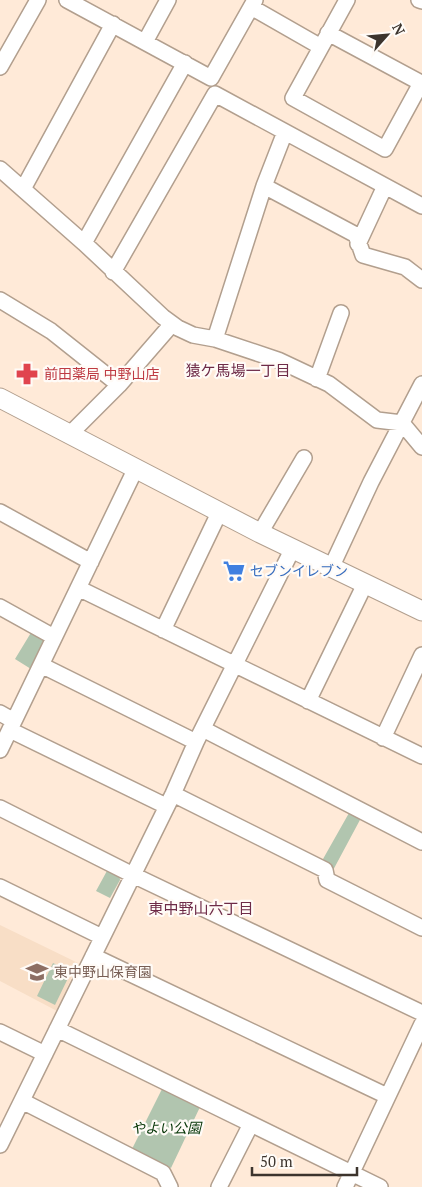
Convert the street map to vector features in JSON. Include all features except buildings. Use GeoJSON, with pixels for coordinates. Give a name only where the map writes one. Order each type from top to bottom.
{"type":"FeatureCollection","features":[{"type":"Feature","properties":{"kind":"street"},"geometry":{"type":"LineString","coordinates":[[0,67],[38,0]]}},
{"type":"Feature","properties":{"kind":"street"},"geometry":{"type":"LineString","coordinates":[[145,42],[168,0]]}},
{"type":"Feature","properties":{"kind":"street"},"geometry":{"type":"LineString","coordinates":[[328,33],[421,83],[385,149],[293,98],[328,33],[347,0]]}},
{"type":"Feature","properties":{"kind":"street"},"geometry":{"type":"LineString","coordinates":[[76,2],[212,78],[253,3],[321,47]]}},
{"type":"Feature","properties":{"kind":"street"},"geometry":{"type":"LineString","coordinates":[[23,189],[113,24]]}},
{"type":"Feature","properties":{"kind":"street"},"geometry":{"type":"LineString","coordinates":[[84,243],[185,63]]}},
{"type":"Feature","properties":{"kind":"street"},"geometry":{"type":"LineString","coordinates":[[113,272],[215,94],[422,206]]}},
{"type":"Feature","properties":{"kind":"street"},"geometry":{"type":"LineString","coordinates":[[215,339],[264,186],[285,132]]}},
{"type":"Feature","properties":{"kind":"street"},"geometry":{"type":"LineString","coordinates":[[0,169],[172,324],[193,335],[215,339],[278,360],[329,384],[377,420],[402,424],[422,447]]}},
{"type":"Feature","properties":{"kind":"street"},"geometry":{"type":"LineString","coordinates":[[264,186],[356,234],[363,255],[405,267],[422,280]]}},
{"type":"Feature","properties":{"kind":"street"},"geometry":{"type":"LineString","coordinates":[[358,244],[384,186]]}},
{"type":"Feature","properties":{"kind":"street"},"geometry":{"type":"LineString","coordinates":[[0,300],[52,331],[119,385]]}},
{"type":"Feature","properties":{"kind":"street"},"geometry":{"type":"LineString","coordinates":[[317,379],[341,313]]}},
{"type":"Feature","properties":{"kind":"street"},"geometry":{"type":"LineString","coordinates":[[70,434],[119,385],[172,324]]}},
{"type":"Feature","properties":{"kind":"street"},"geometry":{"type":"LineString","coordinates":[[332,568],[371,482],[422,384]]}},
{"type":"Feature","properties":{"kind":"street"},"geometry":{"type":"LineString","coordinates":[[0,398],[260,534],[422,611]]}},
{"type":"Feature","properties":{"kind":"street"},"geometry":{"type":"LineString","coordinates":[[260,534],[304,458]]}},
{"type":"Feature","properties":{"kind":"street"},"geometry":{"type":"LineString","coordinates":[[0,750],[135,470]]}},
{"type":"Feature","properties":{"kind":"street"},"geometry":{"type":"LineString","coordinates":[[0,512],[91,562]]}},
{"type":"Feature","properties":{"kind":"street"},"geometry":{"type":"LineString","coordinates":[[163,630],[219,513]]}},
{"type":"Feature","properties":{"kind":"street"},"geometry":{"type":"LineString","coordinates":[[0,1145],[4,1128],[22,1101],[196,742],[292,550]]}},
{"type":"Feature","properties":{"kind":"street"},"geometry":{"type":"LineString","coordinates":[[308,701],[365,584]]}},
{"type":"Feature","properties":{"kind":"street"},"geometry":{"type":"LineString","coordinates":[[78,588],[422,756]]}},
{"type":"Feature","properties":{"kind":"street"},"geometry":{"type":"LineString","coordinates":[[0,607],[54,638]]}},
{"type":"Feature","properties":{"kind":"street"},"geometry":{"type":"LineString","coordinates":[[383,738],[422,655]]}},
{"type":"Feature","properties":{"kind":"street"},"geometry":{"type":"LineString","coordinates":[[41,665],[196,742]]}},
{"type":"Feature","properties":{"kind":"street"},"geometry":{"type":"LineString","coordinates":[[0,713],[12,725],[169,800],[325,870],[327,880],[422,928]]}},
{"type":"Feature","properties":{"kind":"street"},"geometry":{"type":"LineString","coordinates":[[203,728],[422,842]]}},
{"type":"Feature","properties":{"kind":"street"},"geometry":{"type":"LineString","coordinates":[[0,808],[133,875],[422,1013]]}},
{"type":"Feature","properties":{"kind":"street"},"geometry":{"type":"LineString","coordinates":[[0,887],[102,937]]}},
{"type":"Feature","properties":{"kind":"street"},"geometry":{"type":"LineString","coordinates":[[93,956],[387,1096]]}},
{"type":"Feature","properties":{"kind":"street"},"geometry":{"type":"LineString","coordinates":[[348,1180],[422,1024]]}},
{"type":"Feature","properties":{"kind":"street"},"geometry":{"type":"LineString","coordinates":[[57,1029],[251,1124],[348,1180],[380,1187]]}},
{"type":"Feature","properties":{"kind":"street"},"geometry":{"type":"LineString","coordinates":[[0,1032],[45,1054]]}},
{"type":"Feature","properties":{"kind":"street"},"geometry":{"type":"LineString","coordinates":[[22,1101],[163,1173],[170,1187]]}},
{"type":"Feature","properties":{"kind":"street"},"geometry":{"type":"LineString","coordinates":[[219,1187],[251,1124]]}},
{"type":"Feature","properties":{"kind":"shaded area","name":"東中野山保育園"},"geometry":{"type":"Polygon","coordinates":[[[0,925],[78,963],[57,1011],[0,981],[0,925]]]}},
{"type":"Feature","properties":{"kind":"green space"},"geometry":{"type":"Polygon","coordinates":[[[32,631],[43,637],[45,642],[31,669],[15,659],[32,631]]]}},
{"type":"Feature","properties":{"kind":"green space"},"geometry":{"type":"Polygon","coordinates":[[[349,813],[361,818],[331,874],[323,859],[349,813]]]}},
{"type":"Feature","properties":{"kind":"green space"},"geometry":{"type":"Polygon","coordinates":[[[108,869],[119,874],[120,880],[110,898],[96,891],[108,869]]]}},
{"type":"Feature","properties":{"kind":"green space"},"geometry":{"type":"Polygon","coordinates":[[[53,963],[71,972],[55,1005],[37,996],[53,963]]]}},
{"type":"Feature","properties":{"kind":"green space","name":"やよい公園"},"geometry":{"type":"Polygon","coordinates":[[[162,1089],[200,1107],[171,1168],[132,1149],[162,1089]]]}},
{"type":"Feature","properties":{"kind":"place","name":"前田薬局 中野山店"},"geometry":{"type":"Point","coordinates":[27,374]}},
{"type":"Feature","properties":{"kind":"place","name":"セブンイレブン"},"geometry":{"type":"Point","coordinates":[234,571]}},
{"type":"Feature","properties":{"kind":"place","name":"東中野山保育園"},"geometry":{"type":"Point","coordinates":[37,972]}},
{"type":"Feature","properties":{"kind":"district","name":"猿ケ馬場一丁目"},"geometry":{"type":"Point","coordinates":[238,371]}},
{"type":"Feature","properties":{"kind":"district","name":"東中野山六丁目"},"geometry":{"type":"Point","coordinates":[201,909]}}]}
